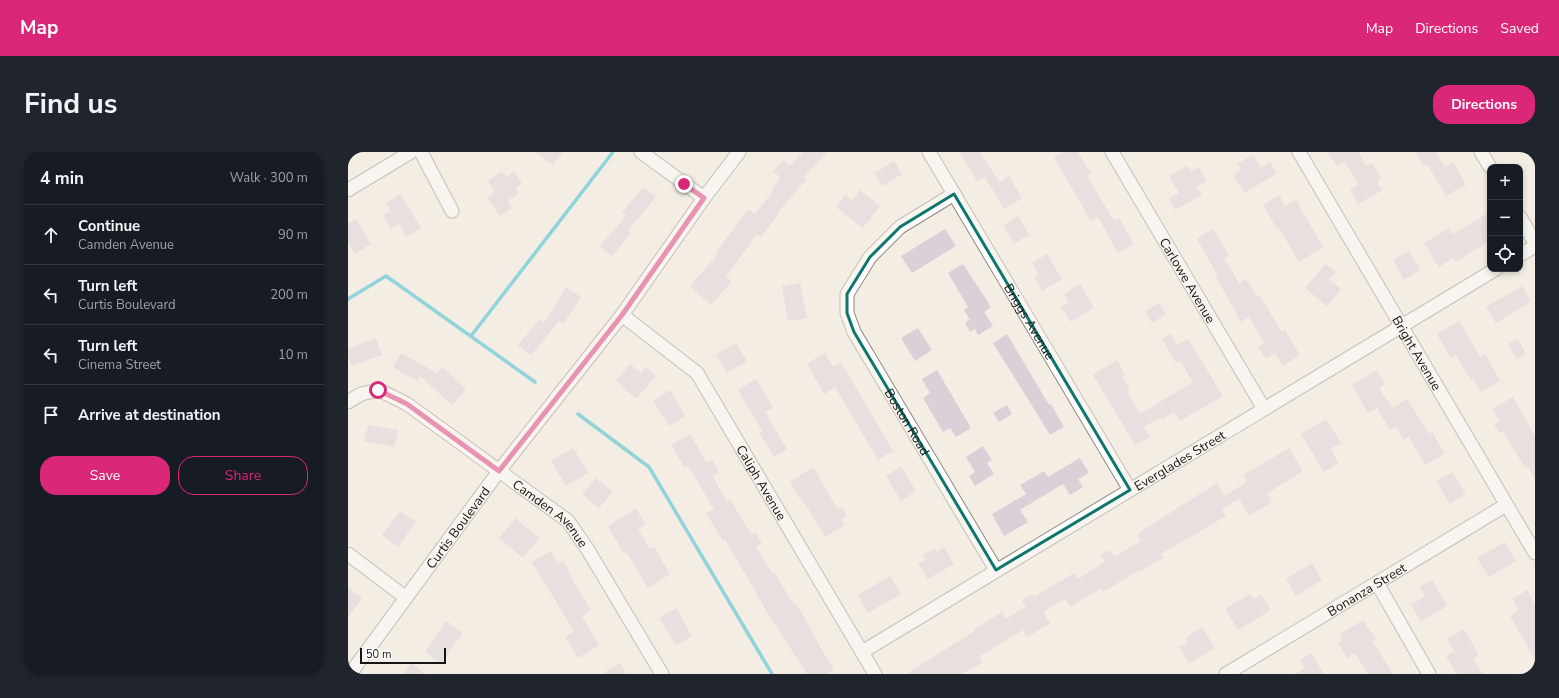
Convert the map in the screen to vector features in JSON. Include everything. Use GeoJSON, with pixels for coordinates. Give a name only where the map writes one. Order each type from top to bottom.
{"type":"FeatureCollection","features":[{"type":"Feature","properties":{"kind":"street"},"geometry":{"type":"LineString","coordinates":[[348,190],[411,152]]}},
{"type":"Feature","properties":{"kind":"street"},"geometry":{"type":"LineString","coordinates":[[421,152],[452,211]]}},
{"type":"Feature","properties":{"kind":"street"},"geometry":{"type":"LineString","coordinates":[[641,152],[704,198]]}},
{"type":"Feature","properties":{"kind":"street","name":"Curtis Boulevard"},"geometry":{"type":"LineString","coordinates":[[350,674],[499,471],[622,315],[704,198],[739,152]]}},
{"type":"Feature","properties":{"kind":"street","name":"Briggs Avenue"},"geometry":{"type":"LineString","coordinates":[[929,152],[1130,490]]}},
{"type":"Feature","properties":{"kind":"street","name":"Carlowe Avenue"},"geometry":{"type":"LineString","coordinates":[[1112,152],[1264,409]]}},
{"type":"Feature","properties":{"kind":"street","name":"Bright Avenue"},"geometry":{"type":"LineString","coordinates":[[1299,152],[1535,553]]}},
{"type":"Feature","properties":{"kind":"street"},"geometry":{"type":"LineString","coordinates":[[1482,152],[1488,164]]}},
{"type":"Feature","properties":{"kind":"street","name":"Boston Road"},"geometry":{"type":"LineString","coordinates":[[954,194],[900,227],[870,257],[847,294],[847,314],[854,332],[996,570]]}},
{"type":"Feature","properties":{"kind":"street"},"geometry":{"type":"LineString","coordinates":[[1523,222],[1535,242]]}},
{"type":"Feature","properties":{"kind":"street"},"geometry":{"type":"LineString","coordinates":[[1523,253],[1535,246]]}},
{"type":"Feature","properties":{"kind":"street","name":"Everglades Street"},"geometry":{"type":"LineString","coordinates":[[862,652],[1491,272]]}},
{"type":"Feature","properties":{"kind":"street","name":"Caliph Avenue"},"geometry":{"type":"LineString","coordinates":[[622,315],[697,373],[875,674]]}},
{"type":"Feature","properties":{"kind":"street","name":"Camden Avenue"},"geometry":{"type":"LineString","coordinates":[[348,402],[361,394],[378,390],[407,404],[568,521],[588,550],[662,674]]}},
{"type":"Feature","properties":{"kind":"street","name":"Bonanza Street"},"geometry":{"type":"LineString","coordinates":[[1226,674],[1506,505]]}},
{"type":"Feature","properties":{"kind":"street"},"geometry":{"type":"LineString","coordinates":[[348,554],[406,597]]}},
{"type":"Feature","properties":{"kind":"street"},"geometry":{"type":"LineString","coordinates":[[1377,583],[1429,674]]}},
{"type":"Feature","properties":{"kind":"highlighted area"},"geometry":{"type":"Polygon","coordinates":[[[954,194],[1130,490],[996,570],[854,332],[847,313],[847,294],[870,257],[900,227],[954,194]]]}},
{"type":"Feature","properties":{"kind":"building"},"geometry":{"type":"Polygon","coordinates":[[[535,152],[562,152],[553,165],[535,152]]]}},
{"type":"Feature","properties":{"kind":"building"},"geometry":{"type":"Polygon","coordinates":[[[803,152],[827,152],[804,177],[806,180],[778,212],[779,213],[761,237],[757,234],[726,277],[731,282],[711,305],[690,286],[718,254],[716,253],[748,209],[755,214],[773,191],[771,190],[781,178],[773,171],[784,160],[790,166],[803,152]]]}},
{"type":"Feature","properties":{"kind":"building"},"geometry":{"type":"Polygon","coordinates":[[[959,152],[980,152],[999,182],[1009,176],[1022,198],[1004,209],[985,177],[977,181],[959,152]]]}},
{"type":"Feature","properties":{"kind":"building"},"geometry":{"type":"Polygon","coordinates":[[[1064,152],[1078,152],[1091,174],[1087,176],[1114,221],[1119,218],[1134,244],[1118,253],[1098,217],[1091,221],[1054,158],[1064,152]]]}},
{"type":"Feature","properties":{"kind":"building"},"geometry":{"type":"Polygon","coordinates":[[[1328,152],[1361,152],[1359,153],[1366,166],[1372,163],[1381,179],[1377,182],[1382,190],[1358,204],[1350,190],[1359,185],[1345,161],[1337,166],[1328,152]]]}},
{"type":"Feature","properties":{"kind":"building"},"geometry":{"type":"Polygon","coordinates":[[[1415,152],[1436,152],[1445,167],[1453,162],[1466,185],[1446,196],[1427,164],[1424,166],[1415,152]]]}},
{"type":"Feature","properties":{"kind":"building"},"geometry":{"type":"Polygon","coordinates":[[[1253,155],[1261,168],[1270,162],[1277,173],[1245,193],[1233,176],[1241,170],[1237,164],[1253,155]]]}},
{"type":"Feature","properties":{"kind":"building"},"geometry":{"type":"Polygon","coordinates":[[[894,161],[902,174],[882,186],[875,173],[894,161]]]}},
{"type":"Feature","properties":{"kind":"building"},"geometry":{"type":"Polygon","coordinates":[[[1187,166],[1191,172],[1199,167],[1207,181],[1197,186],[1202,195],[1175,210],[1169,198],[1179,193],[1169,176],[1187,166]]]}},
{"type":"Feature","properties":{"kind":"building"},"geometry":{"type":"Polygon","coordinates":[[[502,171],[506,177],[514,172],[522,183],[515,188],[519,193],[507,201],[512,208],[500,216],[487,198],[495,192],[488,181],[502,171]]]}},
{"type":"Feature","properties":{"kind":"building"},"geometry":{"type":"Polygon","coordinates":[[[643,187],[656,197],[628,231],[631,233],[612,256],[600,246],[626,216],[622,213],[643,187]]]}},
{"type":"Feature","properties":{"kind":"building"},"geometry":{"type":"Polygon","coordinates":[[[860,190],[880,206],[863,228],[836,207],[845,195],[852,200],[860,190]]]}},
{"type":"Feature","properties":{"kind":"building"},"geometry":{"type":"Polygon","coordinates":[[[401,194],[421,228],[406,237],[399,224],[391,229],[383,215],[390,211],[386,203],[401,194]]]}},
{"type":"Feature","properties":{"kind":"building"},"geometry":{"type":"Polygon","coordinates":[[[1279,195],[1285,206],[1296,200],[1323,247],[1299,262],[1279,228],[1277,229],[1263,205],[1279,195]]]}},
{"type":"Feature","properties":{"kind":"building"},"geometry":{"type":"Polygon","coordinates":[[[1487,214],[1487,242],[1456,262],[1453,258],[1439,267],[1424,243],[1449,228],[1453,234],[1487,214]]]}},
{"type":"Feature","properties":{"kind":"building"},"geometry":{"type":"Polygon","coordinates":[[[1018,216],[1029,235],[1014,244],[1003,226],[1018,216]]]}},
{"type":"Feature","properties":{"kind":"building"},"geometry":{"type":"Polygon","coordinates":[[[356,219],[371,244],[355,254],[348,243],[348,224],[356,219]]]}},
{"type":"Feature","properties":{"kind":"building"},"geometry":{"type":"Polygon","coordinates":[[[945,229],[956,246],[912,273],[901,256],[945,229]]]}},
{"type":"Feature","properties":{"kind":"building"},"geometry":{"type":"Polygon","coordinates":[[[1213,229],[1229,255],[1224,258],[1239,283],[1246,279],[1258,297],[1260,296],[1282,332],[1285,330],[1300,355],[1283,366],[1275,353],[1266,359],[1258,346],[1264,343],[1249,317],[1241,322],[1216,277],[1218,276],[1197,239],[1213,229]]]}},
{"type":"Feature","properties":{"kind":"building"},"geometry":{"type":"Polygon","coordinates":[[[1409,251],[1420,270],[1404,280],[1393,260],[1409,251]]]}},
{"type":"Feature","properties":{"kind":"building"},"geometry":{"type":"Polygon","coordinates":[[[1047,254],[1062,279],[1042,291],[1034,277],[1039,274],[1032,263],[1047,254]]]}},
{"type":"Feature","properties":{"kind":"building"},"geometry":{"type":"Polygon","coordinates":[[[963,264],[991,307],[984,312],[993,326],[978,335],[975,329],[970,332],[965,323],[970,320],[964,310],[968,307],[948,273],[963,264]]]}},
{"type":"Feature","properties":{"kind":"building"},"geometry":{"type":"Polygon","coordinates":[[[1325,264],[1336,272],[1329,279],[1341,289],[1327,306],[1305,288],[1325,264]]]}},
{"type":"Feature","properties":{"kind":"building"},"geometry":{"type":"Polygon","coordinates":[[[800,283],[807,318],[788,321],[782,286],[800,283]]]}},
{"type":"Feature","properties":{"kind":"building"},"geometry":{"type":"Polygon","coordinates":[[[1080,284],[1094,308],[1071,322],[1061,307],[1069,302],[1064,294],[1080,284]]]}},
{"type":"Feature","properties":{"kind":"building"},"geometry":{"type":"Polygon","coordinates":[[[1522,286],[1531,302],[1496,323],[1486,307],[1522,286]]]}},
{"type":"Feature","properties":{"kind":"building"},"geometry":{"type":"Polygon","coordinates":[[[566,287],[581,297],[563,324],[559,321],[531,355],[518,345],[540,319],[544,323],[566,287]]]}},
{"type":"Feature","properties":{"kind":"building"},"geometry":{"type":"Polygon","coordinates":[[[1159,303],[1166,314],[1152,323],[1145,311],[1159,303]]]}},
{"type":"Feature","properties":{"kind":"building"},"geometry":{"type":"Polygon","coordinates":[[[1459,321],[1480,357],[1485,354],[1500,381],[1481,392],[1473,378],[1471,380],[1456,355],[1451,358],[1437,334],[1459,321]]]}},
{"type":"Feature","properties":{"kind":"building"},"geometry":{"type":"Polygon","coordinates":[[[918,328],[932,350],[915,361],[901,338],[918,328]]]}},
{"type":"Feature","properties":{"kind":"building"},"geometry":{"type":"Polygon","coordinates":[[[1007,334],[1049,405],[1051,404],[1064,427],[1050,435],[993,343],[1007,334]]]}},
{"type":"Feature","properties":{"kind":"building"},"geometry":{"type":"Polygon","coordinates":[[[1171,334],[1177,345],[1188,339],[1223,396],[1180,421],[1174,412],[1162,419],[1161,417],[1144,427],[1150,437],[1135,445],[1093,375],[1117,360],[1125,375],[1122,376],[1130,390],[1127,392],[1140,414],[1193,382],[1180,361],[1176,363],[1162,339],[1171,334]]]}},
{"type":"Feature","properties":{"kind":"building"},"geometry":{"type":"Polygon","coordinates":[[[376,338],[382,355],[352,366],[348,357],[348,349],[376,338]]]}},
{"type":"Feature","properties":{"kind":"building"},"geometry":{"type":"Polygon","coordinates":[[[1517,339],[1526,353],[1517,359],[1508,344],[1517,339]]]}},
{"type":"Feature","properties":{"kind":"building"},"geometry":{"type":"Polygon","coordinates":[[[736,343],[747,361],[727,373],[716,354],[736,343]]]}},
{"type":"Feature","properties":{"kind":"building"},"geometry":{"type":"Polygon","coordinates":[[[401,353],[437,373],[442,367],[466,389],[452,405],[420,376],[417,381],[393,367],[401,353]]]}},
{"type":"Feature","properties":{"kind":"building"},"geometry":{"type":"Polygon","coordinates":[[[825,353],[833,367],[841,362],[893,451],[878,460],[835,387],[824,394],[807,364],[825,353]]]}},
{"type":"Feature","properties":{"kind":"building"},"geometry":{"type":"Polygon","coordinates":[[[630,364],[641,373],[646,367],[656,376],[636,399],[616,381],[630,364]]]}},
{"type":"Feature","properties":{"kind":"building"},"geometry":{"type":"Polygon","coordinates":[[[937,370],[971,428],[956,437],[950,428],[943,432],[923,398],[930,393],[922,379],[937,370]]]}},
{"type":"Feature","properties":{"kind":"building"},"geometry":{"type":"Polygon","coordinates":[[[1377,370],[1385,384],[1379,388],[1392,408],[1407,399],[1429,434],[1432,432],[1445,454],[1425,465],[1409,437],[1404,440],[1396,426],[1390,430],[1377,408],[1368,413],[1352,385],[1377,370]]]}},
{"type":"Feature","properties":{"kind":"building"},"geometry":{"type":"Polygon","coordinates":[[[756,379],[773,408],[765,412],[787,449],[774,457],[759,433],[762,431],[738,390],[756,379]]]}},
{"type":"Feature","properties":{"kind":"building"},"geometry":{"type":"Polygon","coordinates":[[[670,390],[685,416],[669,426],[653,401],[670,390]]]}},
{"type":"Feature","properties":{"kind":"building"},"geometry":{"type":"Polygon","coordinates":[[[1513,397],[1535,436],[1535,479],[1528,467],[1525,468],[1503,431],[1499,433],[1494,424],[1500,421],[1492,409],[1513,397]]]}},
{"type":"Feature","properties":{"kind":"building"},"geometry":{"type":"Polygon","coordinates":[[[1007,405],[1012,414],[999,422],[993,413],[1007,405]]]}},
{"type":"Feature","properties":{"kind":"building"},"geometry":{"type":"Polygon","coordinates":[[[1326,419],[1341,443],[1331,449],[1338,463],[1324,472],[1301,434],[1326,419]]]}},
{"type":"Feature","properties":{"kind":"building"},"geometry":{"type":"Polygon","coordinates":[[[368,425],[398,430],[394,447],[364,441],[368,425]]]}},
{"type":"Feature","properties":{"kind":"building"},"geometry":{"type":"Polygon","coordinates":[[[690,434],[707,463],[712,460],[719,472],[712,476],[727,501],[730,499],[751,535],[755,532],[762,543],[756,546],[794,605],[796,604],[834,670],[827,674],[807,674],[767,612],[725,539],[723,541],[706,513],[714,509],[688,466],[685,468],[671,445],[690,434]]]}},
{"type":"Feature","properties":{"kind":"building"},"geometry":{"type":"Polygon","coordinates":[[[983,446],[992,460],[987,463],[994,474],[975,486],[969,476],[975,472],[966,457],[983,446]]]}},
{"type":"Feature","properties":{"kind":"building"},"geometry":{"type":"Polygon","coordinates":[[[573,448],[588,473],[566,486],[551,461],[573,448]]]}},
{"type":"Feature","properties":{"kind":"building"},"geometry":{"type":"Polygon","coordinates":[[[1289,448],[1303,471],[1267,493],[1272,502],[1249,516],[1239,499],[1222,509],[1226,516],[1161,554],[1163,558],[1103,592],[1101,588],[1070,607],[1065,599],[1043,612],[1050,623],[1027,637],[1023,630],[979,657],[983,662],[962,674],[906,674],[975,631],[974,629],[1002,612],[1006,619],[1026,607],[1022,601],[1032,594],[1034,597],[1074,573],[1078,579],[1105,562],[1101,555],[1110,550],[1114,557],[1141,541],[1137,534],[1217,483],[1224,496],[1247,482],[1243,475],[1289,448]]]}},
{"type":"Feature","properties":{"kind":"building"},"geometry":{"type":"Polygon","coordinates":[[[1080,458],[1089,473],[1078,479],[1083,487],[1070,495],[1063,484],[1020,510],[1028,522],[1004,536],[992,514],[1026,494],[1020,485],[1044,471],[1048,477],[1080,458]]]}},
{"type":"Feature","properties":{"kind":"building"},"geometry":{"type":"Polygon","coordinates":[[[813,467],[838,510],[842,507],[847,516],[842,519],[845,525],[825,537],[801,497],[799,498],[790,482],[813,467]]]}},
{"type":"Feature","properties":{"kind":"building"},"geometry":{"type":"Polygon","coordinates":[[[901,467],[916,491],[901,501],[886,476],[901,467]]]}},
{"type":"Feature","properties":{"kind":"building"},"geometry":{"type":"Polygon","coordinates":[[[1452,472],[1466,494],[1450,504],[1436,481],[1452,472]]]}},
{"type":"Feature","properties":{"kind":"building"},"geometry":{"type":"Polygon","coordinates":[[[596,478],[613,492],[599,508],[582,494],[596,478]]]}},
{"type":"Feature","properties":{"kind":"building"},"geometry":{"type":"Polygon","coordinates":[[[636,509],[646,524],[638,529],[650,549],[654,547],[670,574],[648,588],[626,552],[624,554],[608,526],[636,509]]]}},
{"type":"Feature","properties":{"kind":"building"},"geometry":{"type":"Polygon","coordinates":[[[400,511],[416,522],[398,547],[382,535],[400,511]]]}},
{"type":"Feature","properties":{"kind":"building"},"geometry":{"type":"Polygon","coordinates":[[[515,518],[539,538],[523,558],[499,538],[515,518]]]}},
{"type":"Feature","properties":{"kind":"building"},"geometry":{"type":"Polygon","coordinates":[[[1505,542],[1516,561],[1489,577],[1477,558],[1505,542]]]}},
{"type":"Feature","properties":{"kind":"building"},"geometry":{"type":"Polygon","coordinates":[[[944,547],[954,564],[928,579],[918,564],[925,560],[923,555],[935,548],[937,552],[944,547]]]}},
{"type":"Feature","properties":{"kind":"building"},"geometry":{"type":"Polygon","coordinates":[[[551,551],[558,564],[563,561],[570,573],[569,574],[591,610],[582,616],[599,645],[578,658],[565,637],[574,631],[532,562],[551,551]]]}},
{"type":"Feature","properties":{"kind":"building"},"geometry":{"type":"Polygon","coordinates":[[[1312,563],[1322,580],[1296,596],[1286,579],[1312,563]]]}},
{"type":"Feature","properties":{"kind":"building"},"geometry":{"type":"Polygon","coordinates":[[[890,576],[901,594],[868,613],[858,595],[890,576]]]}},
{"type":"Feature","properties":{"kind":"building"},"geometry":{"type":"Polygon","coordinates":[[[1432,580],[1447,606],[1421,621],[1411,605],[1425,596],[1420,587],[1432,580]]]}},
{"type":"Feature","properties":{"kind":"building"},"geometry":{"type":"Polygon","coordinates":[[[348,587],[362,598],[348,617],[348,587]]]}},
{"type":"Feature","properties":{"kind":"building"},"geometry":{"type":"Polygon","coordinates":[[[1527,590],[1535,604],[1535,660],[1510,616],[1519,610],[1512,599],[1527,590]]]}},
{"type":"Feature","properties":{"kind":"building"},"geometry":{"type":"Polygon","coordinates":[[[1250,594],[1253,599],[1261,595],[1271,610],[1238,630],[1225,609],[1250,594]]]}},
{"type":"Feature","properties":{"kind":"building"},"geometry":{"type":"Polygon","coordinates":[[[676,608],[692,636],[676,646],[659,618],[676,608]]]}},
{"type":"Feature","properties":{"kind":"building"},"geometry":{"type":"Polygon","coordinates":[[[1363,620],[1376,640],[1373,642],[1393,674],[1368,674],[1355,653],[1347,658],[1338,643],[1343,640],[1340,634],[1363,620]]]}},
{"type":"Feature","properties":{"kind":"building"},"geometry":{"type":"Polygon","coordinates":[[[446,621],[463,633],[440,664],[425,652],[446,621]]]}},
{"type":"Feature","properties":{"kind":"building"},"geometry":{"type":"Polygon","coordinates":[[[1202,627],[1215,648],[1189,664],[1179,647],[1188,642],[1185,638],[1202,627]]]}},
{"type":"Feature","properties":{"kind":"building"},"geometry":{"type":"Polygon","coordinates":[[[1464,629],[1479,655],[1473,659],[1483,674],[1457,674],[1446,656],[1454,651],[1447,639],[1464,629]]]}},
{"type":"Feature","properties":{"kind":"building"},"geometry":{"type":"Polygon","coordinates":[[[1311,653],[1324,674],[1295,674],[1305,668],[1300,660],[1311,653]]]}},
{"type":"Feature","properties":{"kind":"building"},"geometry":{"type":"Polygon","coordinates":[[[412,663],[425,674],[402,674],[412,663]]]}},
{"type":"Feature","properties":{"kind":"building"},"geometry":{"type":"Polygon","coordinates":[[[620,663],[626,674],[602,674],[620,663]]]}},
{"type":"Feature","properties":{"kind":"waterway"},"geometry":{"type":"LineString","coordinates":[[471,336],[613,152]]}},
{"type":"Feature","properties":{"kind":"waterway"},"geometry":{"type":"LineString","coordinates":[[348,299],[386,276],[535,382]]}},
{"type":"Feature","properties":{"kind":"waterway"},"geometry":{"type":"LineString","coordinates":[[578,414],[649,467],[772,674]]}},
{"type":"Feature","properties":{"kind":"route"},"geometry":{"type":"LineString","coordinates":[[378,390],[407,404],[499,471],[622,315],[704,198],[684,184]]}}]}
